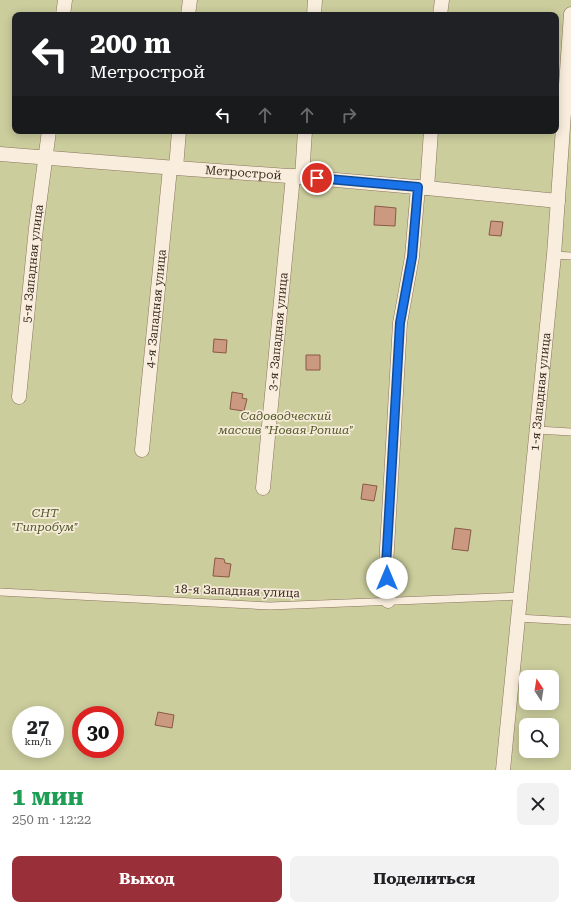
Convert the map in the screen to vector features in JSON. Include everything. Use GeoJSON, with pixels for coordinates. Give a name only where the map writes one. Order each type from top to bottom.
{"type":"FeatureCollection","features":[{"type":"Feature","properties":{"kind":"street"},"geometry":{"type":"LineString","coordinates":[[63,12],[65,0]]}},
{"type":"Feature","properties":{"kind":"street"},"geometry":{"type":"LineString","coordinates":[[188,12],[190,0]]}},
{"type":"Feature","properties":{"kind":"street"},"geometry":{"type":"LineString","coordinates":[[314,12],[315,0]]}},
{"type":"Feature","properties":{"kind":"street"},"geometry":{"type":"LineString","coordinates":[[440,12],[442,0]]}},
{"type":"Feature","properties":{"kind":"street","name":"1-я Западная улица"},"geometry":{"type":"LineString","coordinates":[[504,770],[568,100],[571,14]]}},
{"type":"Feature","properties":{"kind":"street","name":"5-я Западная улица"},"geometry":{"type":"LineString","coordinates":[[19,397],[36,228],[48,134]]}},
{"type":"Feature","properties":{"kind":"street","name":"4-я Западная улица"},"geometry":{"type":"LineString","coordinates":[[142,450],[173,168],[179,134]]}},
{"type":"Feature","properties":{"kind":"street","name":"3-я Западная улица"},"geometry":{"type":"LineString","coordinates":[[263,488],[298,177],[305,134]]}},
{"type":"Feature","properties":{"kind":"street"},"geometry":{"type":"LineString","coordinates":[[388,601],[386,566],[400,323],[412,257],[431,134]]}},
{"type":"Feature","properties":{"kind":"street","name":"Метрострой"},"geometry":{"type":"LineString","coordinates":[[0,154],[422,187],[558,201]]}},
{"type":"Feature","properties":{"kind":"lane"},"geometry":{"type":"LineString","coordinates":[[554,255],[571,256]]}},
{"type":"Feature","properties":{"kind":"lane"},"geometry":{"type":"LineString","coordinates":[[537,430],[571,432]]}},
{"type":"Feature","properties":{"kind":"lane","name":"18-я Западная улица"},"geometry":{"type":"LineString","coordinates":[[0,592],[270,606],[520,596]]}},
{"type":"Feature","properties":{"kind":"lane"},"geometry":{"type":"LineString","coordinates":[[518,618],[571,621]]}},
{"type":"Feature","properties":{"kind":"green space","name":"Садоводческий массив \"Новая Ропша\""},"geometry":{"type":"Polygon","coordinates":[[[0,0],[571,0],[571,770],[0,770],[0,0]]]}},
{"type":"Feature","properties":{"kind":"building"},"geometry":{"type":"Polygon","coordinates":[[[375,206],[396,208],[395,226],[374,225],[375,206]]]}},
{"type":"Feature","properties":{"kind":"building"},"geometry":{"type":"Polygon","coordinates":[[[491,221],[503,222],[501,236],[489,235],[491,221]]]}},
{"type":"Feature","properties":{"kind":"building"},"geometry":{"type":"Polygon","coordinates":[[[214,339],[227,340],[226,353],[213,352],[214,339]]]}},
{"type":"Feature","properties":{"kind":"building"},"geometry":{"type":"Polygon","coordinates":[[[306,355],[320,355],[320,370],[306,370],[306,355]]]}},
{"type":"Feature","properties":{"kind":"building"},"geometry":{"type":"Polygon","coordinates":[[[232,392],[243,394],[242,398],[247,399],[244,411],[230,409],[232,392]]]}},
{"type":"Feature","properties":{"kind":"building"},"geometry":{"type":"Polygon","coordinates":[[[363,484],[377,486],[374,501],[361,499],[363,484]]]}},
{"type":"Feature","properties":{"kind":"building"},"geometry":{"type":"Polygon","coordinates":[[[455,528],[471,530],[468,551],[452,549],[455,528]]]}},
{"type":"Feature","properties":{"kind":"building"},"geometry":{"type":"Polygon","coordinates":[[[215,558],[224,559],[225,563],[231,564],[229,577],[213,576],[215,558]]]}},
{"type":"Feature","properties":{"kind":"building"},"geometry":{"type":"Polygon","coordinates":[[[158,712],[174,715],[172,728],[155,725],[158,712]]]}},
{"type":"Feature","properties":{"kind":"route"},"geometry":{"type":"LineString","coordinates":[[317,178],[418,187],[412,257],[400,323],[386,566],[387,578]]}},
{"type":"Feature","properties":{"kind":"park label","name":"СНТ \"Гипробум\""},"geometry":{"type":"Point","coordinates":[45,520]}}]}
